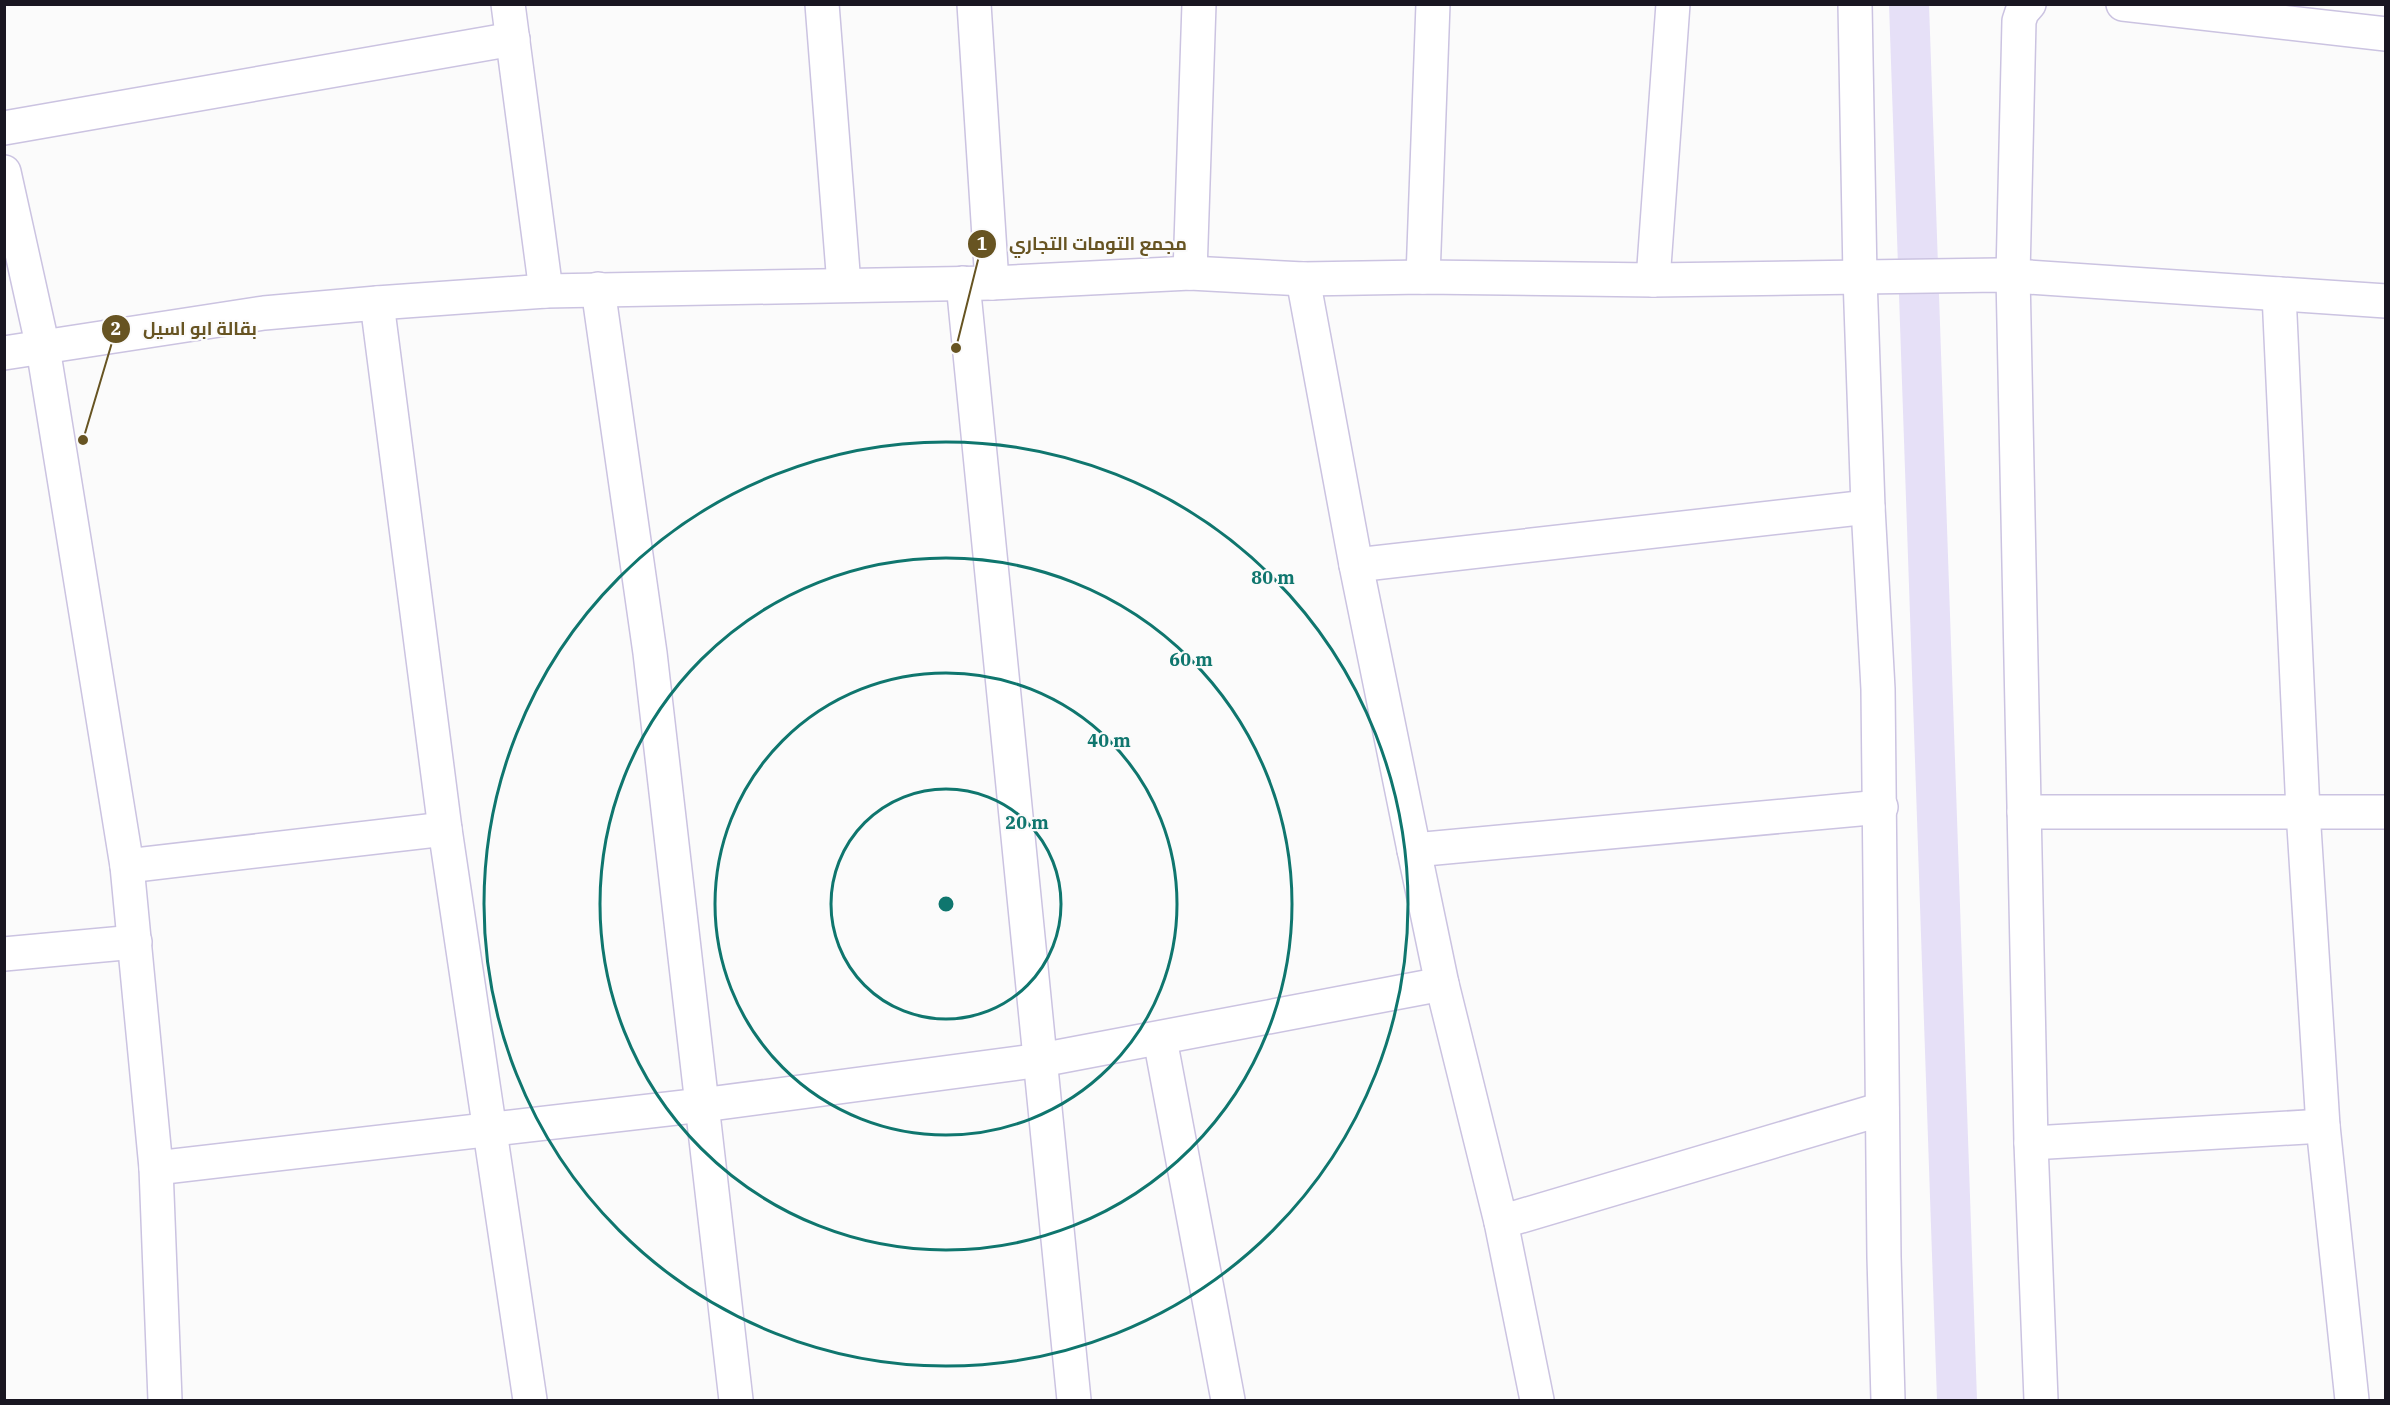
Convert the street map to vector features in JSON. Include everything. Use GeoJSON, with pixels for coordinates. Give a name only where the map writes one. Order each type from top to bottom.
{"type":"FeatureCollection","features":[{"type":"Feature","properties":{"kind":"street"},"geometry":{"type":"LineString","coordinates":[[508,4],[546,291]]}},
{"type":"Feature","properties":{"kind":"street"},"geometry":{"type":"LineString","coordinates":[[822,4],[844,285]]}},
{"type":"Feature","properties":{"kind":"street"},"geometry":{"type":"LineString","coordinates":[[974,4],[978,283],[1041,1060],[1074,1401]]}},
{"type":"Feature","properties":{"kind":"street"},"geometry":{"type":"LineString","coordinates":[[1190,273],[1199,4]]}},
{"type":"Feature","properties":{"kind":"street"},"geometry":{"type":"LineString","coordinates":[[1423,277],[1433,4]]}},
{"type":"Feature","properties":{"kind":"street"},"geometry":{"type":"LineString","coordinates":[[1653,280],[1673,4]]}},
{"type":"Feature","properties":{"kind":"street"},"geometry":{"type":"LineString","coordinates":[[1855,4],[1869,277],[1868,507],[1878,689],[1881,807],[1882,1109],[1888,1401]]}},
{"type":"Feature","properties":{"kind":"street"},"geometry":{"type":"LineString","coordinates":[[2029,4],[2022,12],[2019,21],[2006,275],[2024,812],[2031,1143],[2041,1401]]}},
{"type":"Feature","properties":{"kind":"street"},"geometry":{"type":"LineString","coordinates":[[2123,4],[2385,34]]}},
{"type":"Feature","properties":{"kind":"street"},"geometry":{"type":"LineString","coordinates":[[4,128],[513,39]]}},
{"type":"Feature","properties":{"kind":"street"},"geometry":{"type":"LineString","coordinates":[[4,172],[43,348],[127,866],[156,1168],[165,1401]]}},
{"type":"Feature","properties":{"kind":"street"},"geometry":{"type":"LineString","coordinates":[[4,354],[264,313],[546,291],[978,283],[1190,273],[1303,279],[1423,277],[1653,280],[2006,275],[2385,301]]}},
{"type":"Feature","properties":{"kind":"street"},"geometry":{"type":"LineString","coordinates":[[1303,279],[1356,565],[1414,850],[1442,984],[1501,1222],[1537,1401]]}},
{"type":"Feature","properties":{"kind":"street"},"geometry":{"type":"LineString","coordinates":[[598,289],[650,653],[736,1401]]}},
{"type":"Feature","properties":{"kind":"street"},"geometry":{"type":"LineString","coordinates":[[2279,294],[2303,812],[2323,1126],[2352,1401]]}},
{"type":"Feature","properties":{"kind":"street"},"geometry":{"type":"LineString","coordinates":[[377,303],[445,829],[530,1401]]}},
{"type":"Feature","properties":{"kind":"street"},"geometry":{"type":"LineString","coordinates":[[1356,565],[1868,507]]}},
{"type":"Feature","properties":{"kind":"street"},"geometry":{"type":"LineString","coordinates":[[1414,850],[1881,807]]}},
{"type":"Feature","properties":{"kind":"street"},"geometry":{"type":"LineString","coordinates":[[2024,812],[2385,812]]}},
{"type":"Feature","properties":{"kind":"street"},"geometry":{"type":"LineString","coordinates":[[127,866],[445,829]]}},
{"type":"Feature","properties":{"kind":"street"},"geometry":{"type":"LineString","coordinates":[[4,954],[135,942]]}},
{"type":"Feature","properties":{"kind":"street"},"geometry":{"type":"LineString","coordinates":[[156,1168],[702,1105],[1041,1060],[1442,984]]}},
{"type":"Feature","properties":{"kind":"street"},"geometry":{"type":"LineString","coordinates":[[1160,1038],[1228,1401]]}},
{"type":"Feature","properties":{"kind":"street"},"geometry":{"type":"LineString","coordinates":[[1501,1222],[1882,1109]]}},
{"type":"Feature","properties":{"kind":"street"},"geometry":{"type":"LineString","coordinates":[[2031,1143],[2323,1126]]}},
{"type":"Feature","properties":{"kind":"waterway"},"geometry":{"type":"LineString","coordinates":[[1909,4],[1957,1400]]}},
{"type":"Feature","properties":{"kind":"place","name":"مجمع التومات التجاري"},"geometry":{"type":"Point","coordinates":[956,348]}},
{"type":"Feature","properties":{"kind":"place","name":"بقالة ابو اسيل"},"geometry":{"type":"Point","coordinates":[83,440]}}]}
